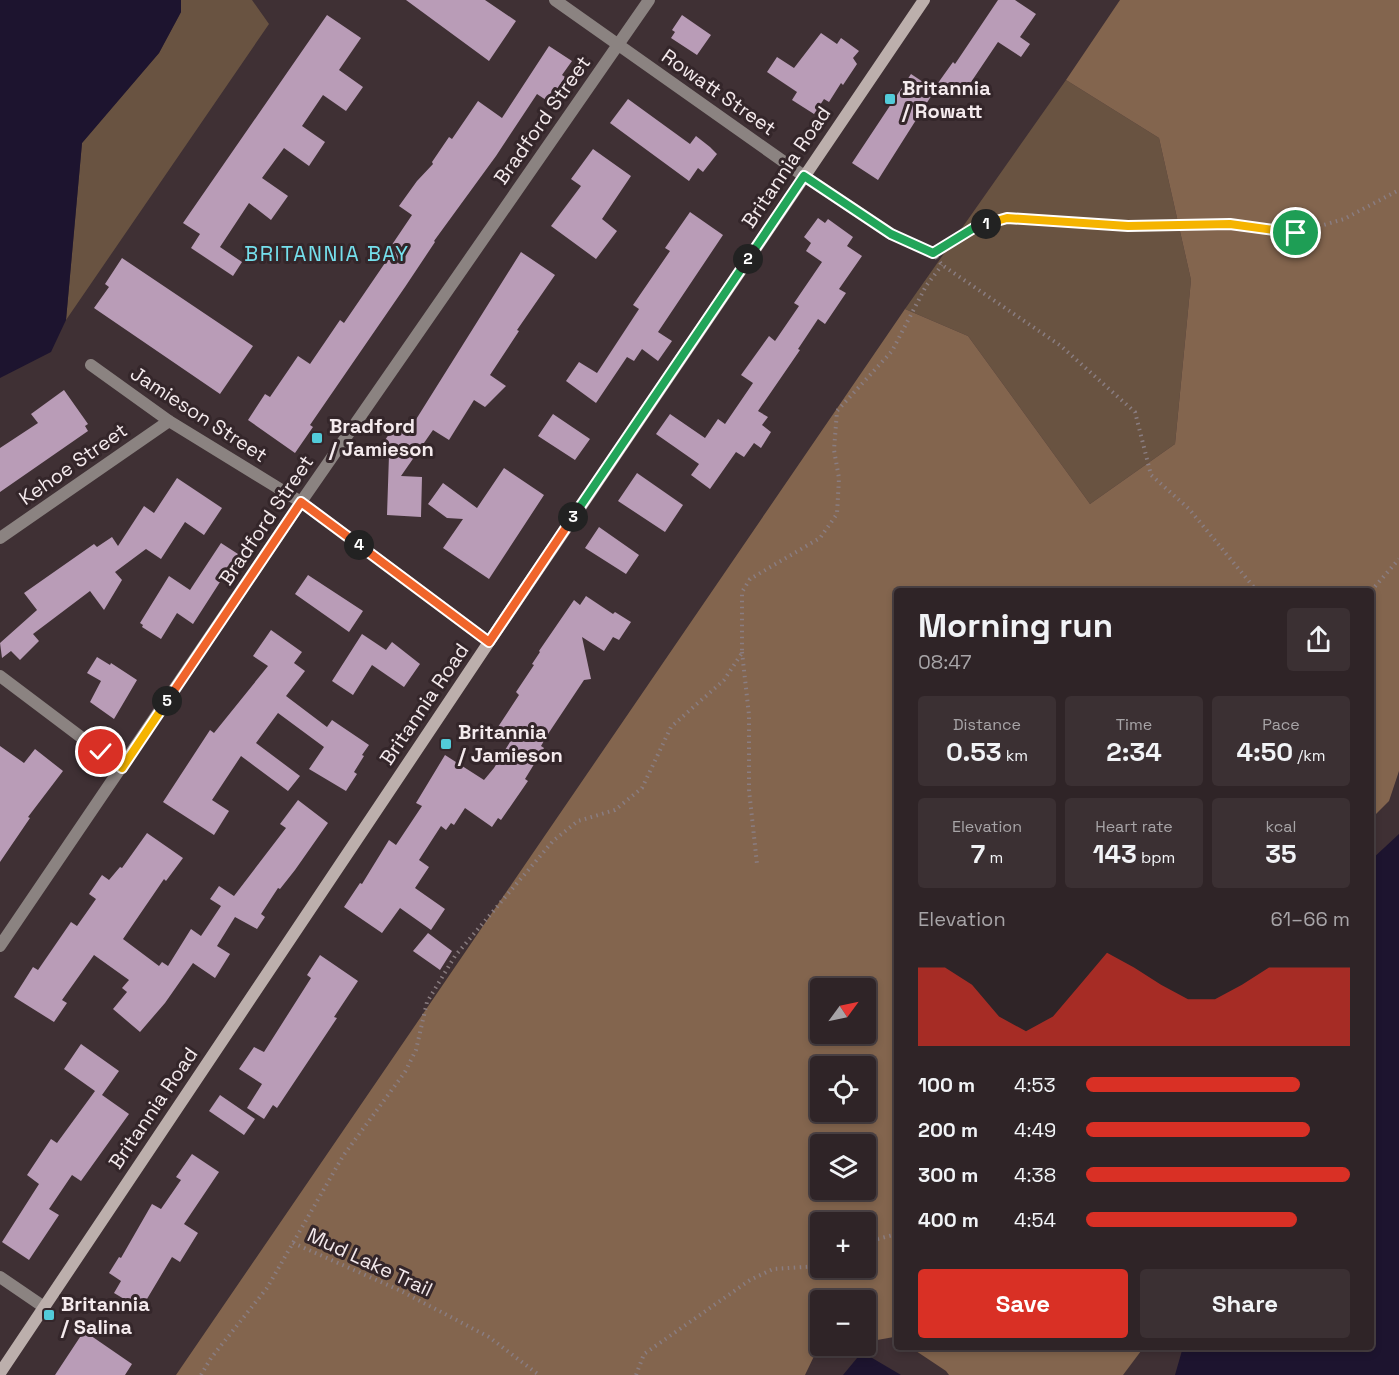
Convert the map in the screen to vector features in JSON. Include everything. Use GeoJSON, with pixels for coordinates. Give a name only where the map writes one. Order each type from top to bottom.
{"type":"FeatureCollection","features":[{"type":"Feature","properties":{"kind":"street","name":"Rowatt Street"},"geometry":{"type":"LineString","coordinates":[[555,0],[804,176],[891,234]]}},
{"type":"Feature","properties":{"kind":"street","name":"Bradford Street"},"geometry":{"type":"LineString","coordinates":[[0,945],[301,502],[649,0]]}},
{"type":"Feature","properties":{"kind":"street","name":"Britannia Road"},"geometry":{"type":"LineString","coordinates":[[0,1373],[489,642],[924,0]]}},
{"type":"Feature","properties":{"kind":"street","name":"Jamieson Street"},"geometry":{"type":"LineString","coordinates":[[91,365],[169,422],[301,502],[489,642]]}},
{"type":"Feature","properties":{"kind":"street","name":"Kehoe Street"},"geometry":{"type":"LineString","coordinates":[[0,538],[169,422]]}},
{"type":"Feature","properties":{"kind":"street"},"geometry":{"type":"LineString","coordinates":[[0,676],[122,768]]}},
{"type":"Feature","properties":{"kind":"street"},"geometry":{"type":"LineString","coordinates":[[0,1277],[44,1307]]}},
{"type":"Feature","properties":{"kind":"path"},"geometry":{"type":"LineString","coordinates":[[933,253],[977,226],[1007,218],[1128,226],[1230,224],[1296,233],[1344,219],[1399,190]]}},
{"type":"Feature","properties":{"kind":"path"},"geometry":{"type":"LineString","coordinates":[[891,234],[933,253],[942,265],[1061,346],[1135,412],[1151,475],[1190,509],[1255,588]]}},
{"type":"Feature","properties":{"kind":"path"},"geometry":{"type":"LineString","coordinates":[[757,864],[749,790],[749,715],[742,649],[742,592],[750,579],[820,538],[837,514],[839,477],[834,450],[837,411],[892,351],[926,286],[942,265]]}},
{"type":"Feature","properties":{"kind":"path"},"geometry":{"type":"LineString","coordinates":[[1374,588],[1399,559]]}},
{"type":"Feature","properties":{"kind":"path"},"geometry":{"type":"LineString","coordinates":[[293,1243],[343,1156],[405,1072],[416,1050],[427,1002],[455,956],[553,841],[578,821],[615,810],[642,788],[671,727],[724,680],[742,653],[742,649]]}},
{"type":"Feature","properties":{"kind":"path"},"geometry":{"type":"LineString","coordinates":[[876,1239],[894,1235]]}},
{"type":"Feature","properties":{"kind":"path","name":"Mud Lake Trail"},"geometry":{"type":"LineString","coordinates":[[201,1375],[211,1358],[267,1288],[293,1243],[399,1290],[489,1336],[539,1375]]}},
{"type":"Feature","properties":{"kind":"path"},"geometry":{"type":"LineString","coordinates":[[636,1375],[644,1354],[750,1280],[773,1269],[810,1267]]}},
{"type":"Feature","properties":{"kind":"shaded area"},"geometry":{"type":"Polygon","coordinates":[[[0,0],[181,0],[181,12],[159,53],[82,143],[66,320],[51,352],[0,378],[0,0]]]}},
{"type":"Feature","properties":{"kind":"shaded area"},"geometry":{"type":"Polygon","coordinates":[[[181,0],[252,0],[269,24],[66,320],[82,143],[159,53],[181,12],[181,0]]]}},
{"type":"Feature","properties":{"kind":"shaded area"},"geometry":{"type":"Polygon","coordinates":[[[1120,0],[1399,0],[1399,771],[1389,801],[1374,816],[1374,588],[894,588],[894,1337],[876,1340],[876,1290],[810,1290],[810,1356],[814,1356],[805,1375],[176,1375],[905,309],[968,336],[1090,504],[1175,444],[1191,280],[1159,138],[1066,80],[1120,0]]]}},
{"type":"Feature","properties":{"kind":"shaded area"},"geometry":{"type":"Polygon","coordinates":[[[1066,80],[1159,138],[1191,280],[1175,444],[1090,504],[968,336],[905,309],[1066,80]]]}},
{"type":"Feature","properties":{"kind":"shaded area"},"geometry":{"type":"Polygon","coordinates":[[[1399,834],[1399,1375],[1175,1375],[1182,1350],[1374,1350],[1374,857],[1399,834]]]}},
{"type":"Feature","properties":{"kind":"shaded area"},"geometry":{"type":"Polygon","coordinates":[[[914,1350],[1142,1350],[1123,1375],[949,1375],[914,1350]]]}},
{"type":"Feature","properties":{"kind":"shaded area"},"geometry":{"type":"Polygon","coordinates":[[[859,1356],[869,1356],[901,1375],[843,1375],[859,1356]]]}},
{"type":"Feature","properties":{"kind":"building"},"geometry":{"type":"Polygon","coordinates":[[[406,0],[485,0],[516,21],[489,61],[406,0]]]}},
{"type":"Feature","properties":{"kind":"building"},"geometry":{"type":"Polygon","coordinates":[[[998,0],[1015,0],[1036,14],[1020,37],[1030,44],[1021,57],[998,42],[961,97],[958,97],[938,83],[953,62],[955,64],[998,0]]]}},
{"type":"Feature","properties":{"kind":"building"},"geometry":{"type":"Polygon","coordinates":[[[327,15],[361,38],[339,70],[363,87],[346,111],[323,95],[302,126],[325,142],[309,166],[284,148],[262,178],[288,196],[271,220],[249,203],[220,247],[242,262],[233,276],[191,248],[200,234],[183,223],[327,15]]]}},
{"type":"Feature","properties":{"kind":"building"},"geometry":{"type":"Polygon","coordinates":[[[682,15],[711,35],[697,55],[671,38],[675,32],[672,30],[682,15]]]}},
{"type":"Feature","properties":{"kind":"building"},"geometry":{"type":"Polygon","coordinates":[[[821,33],[837,44],[841,38],[859,51],[853,58],[857,64],[843,85],[841,83],[829,102],[824,99],[814,114],[792,100],[797,92],[767,72],[777,57],[794,68],[821,33]]]}},
{"type":"Feature","properties":{"kind":"building"},"geometry":{"type":"Polygon","coordinates":[[[549,46],[572,61],[562,75],[565,77],[556,92],[553,90],[546,100],[537,94],[496,156],[434,241],[310,425],[313,427],[295,453],[248,420],[265,394],[270,397],[298,356],[310,364],[340,320],[344,323],[385,263],[381,261],[412,215],[399,206],[433,164],[432,162],[449,137],[452,139],[478,101],[502,118],[549,46]]]}},
{"type":"Feature","properties":{"kind":"building"},"geometry":{"type":"Polygon","coordinates":[[[911,74],[935,90],[878,180],[852,163],[911,74]]]}},
{"type":"Feature","properties":{"kind":"building"},"geometry":{"type":"Polygon","coordinates":[[[628,99],[690,144],[696,136],[710,147],[717,154],[703,172],[698,168],[689,181],[610,123],[628,99]]]}},
{"type":"Feature","properties":{"kind":"building"},"geometry":{"type":"Polygon","coordinates":[[[593,149],[631,176],[602,219],[617,231],[596,259],[551,226],[581,186],[571,179],[593,149]]]}},
{"type":"Feature","properties":{"kind":"building"},"geometry":{"type":"Polygon","coordinates":[[[690,212],[723,235],[658,332],[672,341],[658,361],[642,349],[634,361],[627,357],[596,403],[566,381],[579,362],[597,373],[639,309],[633,305],[670,251],[665,248],[690,212]]]}},
{"type":"Feature","properties":{"kind":"building"},"geometry":{"type":"Polygon","coordinates":[[[818,218],[825,223],[828,219],[853,237],[847,246],[862,256],[839,289],[846,293],[825,324],[818,319],[798,349],[800,350],[758,411],[768,417],[762,425],[771,432],[761,448],[754,443],[744,457],[736,452],[710,489],[691,475],[699,464],[656,434],[670,414],[705,438],[718,419],[725,424],[753,383],[741,375],[769,336],[775,341],[799,306],[794,303],[822,262],[806,251],[811,243],[804,237],[818,218]]]}},
{"type":"Feature","properties":{"kind":"building"},"geometry":{"type":"Polygon","coordinates":[[[521,252],[555,275],[517,330],[519,331],[490,375],[506,386],[485,407],[474,400],[449,440],[433,430],[401,476],[422,477],[421,517],[387,515],[389,455],[393,450],[383,443],[398,421],[410,429],[521,252]]]}},
{"type":"Feature","properties":{"kind":"building"},"geometry":{"type":"Polygon","coordinates":[[[122,258],[253,346],[220,394],[94,308],[109,287],[105,284],[122,258]]]}},
{"type":"Feature","properties":{"kind":"building"},"geometry":{"type":"Polygon","coordinates":[[[64,390],[88,424],[85,426],[88,431],[0,492],[0,448],[38,423],[31,414],[64,390]]]}},
{"type":"Feature","properties":{"kind":"building"},"geometry":{"type":"Polygon","coordinates":[[[553,414],[590,439],[575,460],[538,436],[553,414]]]}},
{"type":"Feature","properties":{"kind":"building"},"geometry":{"type":"Polygon","coordinates":[[[504,468],[544,495],[489,579],[443,548],[463,519],[447,518],[428,504],[443,483],[477,508],[504,468]]]}},
{"type":"Feature","properties":{"kind":"building"},"geometry":{"type":"Polygon","coordinates":[[[637,473],[683,505],[665,532],[618,501],[637,473]]]}},
{"type":"Feature","properties":{"kind":"building"},"geometry":{"type":"Polygon","coordinates":[[[177,478],[222,508],[204,535],[185,522],[161,559],[146,549],[115,572],[122,580],[104,610],[90,591],[33,634],[39,641],[20,660],[11,651],[2,658],[0,643],[37,610],[24,593],[94,544],[97,547],[112,537],[118,546],[144,506],[154,513],[177,478]]]}},
{"type":"Feature","properties":{"kind":"building"},"geometry":{"type":"Polygon","coordinates":[[[599,527],[639,555],[626,574],[585,548],[599,527]]]}},
{"type":"Feature","properties":{"kind":"building"},"geometry":{"type":"Polygon","coordinates":[[[221,543],[238,554],[193,624],[177,613],[161,639],[142,627],[140,623],[169,576],[190,590],[221,543]]]}},
{"type":"Feature","properties":{"kind":"building"},"geometry":{"type":"Polygon","coordinates":[[[308,575],[363,611],[349,632],[295,594],[308,575]]]}},
{"type":"Feature","properties":{"kind":"building"},"geometry":{"type":"Polygon","coordinates":[[[586,596],[613,614],[615,612],[631,622],[619,640],[613,637],[604,651],[582,637],[591,679],[584,680],[548,734],[541,746],[544,748],[525,779],[528,781],[501,820],[498,818],[492,827],[465,808],[454,825],[451,823],[446,830],[441,826],[419,860],[429,867],[415,888],[445,909],[431,930],[400,908],[382,933],[344,907],[360,883],[362,884],[389,840],[396,845],[422,806],[416,803],[445,755],[484,780],[494,768],[513,737],[498,727],[519,695],[516,692],[534,665],[532,664],[539,651],[574,600],[580,605],[586,596]]]}},
{"type":"Feature","properties":{"kind":"building"},"geometry":{"type":"Polygon","coordinates":[[[271,630],[302,652],[294,663],[305,671],[286,696],[327,727],[332,720],[369,745],[354,772],[357,774],[346,791],[309,769],[324,747],[278,713],[256,743],[300,776],[288,791],[241,756],[212,800],[229,811],[214,835],[163,802],[210,730],[214,733],[268,666],[253,656],[271,630]]]}},
{"type":"Feature","properties":{"kind":"building"},"geometry":{"type":"Polygon","coordinates":[[[362,634],[386,650],[392,642],[420,664],[404,687],[372,665],[353,695],[332,681],[362,634]]]}},
{"type":"Feature","properties":{"kind":"building"},"geometry":{"type":"Polygon","coordinates":[[[97,657],[137,680],[114,719],[90,702],[101,681],[87,673],[97,657]]]}},
{"type":"Feature","properties":{"kind":"building"},"geometry":{"type":"Polygon","coordinates":[[[0,746],[24,763],[35,749],[63,771],[28,817],[30,818],[0,862],[0,746]]]}},
{"type":"Feature","properties":{"kind":"building"},"geometry":{"type":"Polygon","coordinates":[[[298,800],[328,823],[295,870],[280,889],[278,888],[261,914],[265,917],[257,929],[235,917],[217,946],[230,954],[215,978],[193,963],[165,1003],[140,1032],[113,1009],[127,992],[122,988],[129,980],[94,955],[62,1000],[67,1003],[54,1022],[14,997],[33,967],[38,970],[71,922],[77,926],[96,899],[89,894],[102,875],[109,880],[120,867],[122,868],[147,833],[183,858],[166,881],[164,879],[123,939],[159,966],[162,962],[168,966],[191,929],[201,936],[221,906],[210,899],[219,886],[234,896],[286,828],[280,824],[298,800]]]}},
{"type":"Feature","properties":{"kind":"building"},"geometry":{"type":"Polygon","coordinates":[[[428,933],[452,951],[440,970],[413,951],[428,933]]]}},
{"type":"Feature","properties":{"kind":"building"},"geometry":{"type":"Polygon","coordinates":[[[320,955],[358,981],[334,1017],[337,1018],[277,1108],[273,1105],[264,1119],[247,1108],[262,1084],[239,1069],[254,1047],[264,1052],[311,978],[307,975],[320,955]]]}},
{"type":"Feature","properties":{"kind":"building"},"geometry":{"type":"Polygon","coordinates":[[[81,1044],[119,1071],[102,1095],[129,1114],[81,1181],[72,1175],[49,1209],[59,1215],[29,1260],[2,1242],[39,1184],[27,1175],[51,1139],[57,1143],[95,1091],[64,1069],[81,1044]]]}},
{"type":"Feature","properties":{"kind":"building"},"geometry":{"type":"Polygon","coordinates":[[[220,1095],[255,1119],[244,1135],[209,1111],[220,1095]]]}},
{"type":"Feature","properties":{"kind":"building"},"geometry":{"type":"Polygon","coordinates":[[[192,1154],[219,1172],[184,1224],[198,1233],[180,1262],[172,1257],[141,1309],[114,1293],[121,1281],[109,1273],[119,1257],[121,1258],[152,1204],[161,1209],[181,1180],[176,1177],[192,1154]]]}},
{"type":"Feature","properties":{"kind":"building"},"geometry":{"type":"Polygon","coordinates":[[[84,1331],[132,1364],[125,1375],[55,1375],[84,1331]]]}},
{"type":"Feature","properties":{"kind":"place","name":"Britannia / Rowatt"},"geometry":{"type":"Point","coordinates":[890,99]}},
{"type":"Feature","properties":{"kind":"place","name":"Bradford / Jamieson"},"geometry":{"type":"Point","coordinates":[317,438]}},
{"type":"Feature","properties":{"kind":"place","name":"Britannia / Jamieson"},"geometry":{"type":"Point","coordinates":[446,744]}},
{"type":"Feature","properties":{"kind":"place","name":"Britannia / Salina"},"geometry":{"type":"Point","coordinates":[49,1315]}},
{"type":"Feature","properties":{"kind":"district","name":"BRITANNIA BAY"},"geometry":{"type":"Point","coordinates":[327,254]}},
{"type":"Feature","properties":{"kind":"route"},"geometry":{"type":"LineString","coordinates":[[101,752],[122,768],[301,502],[489,642],[804,176],[891,234],[933,253],[977,226],[1007,218],[1128,226],[1230,224],[1296,233]]}}]}
